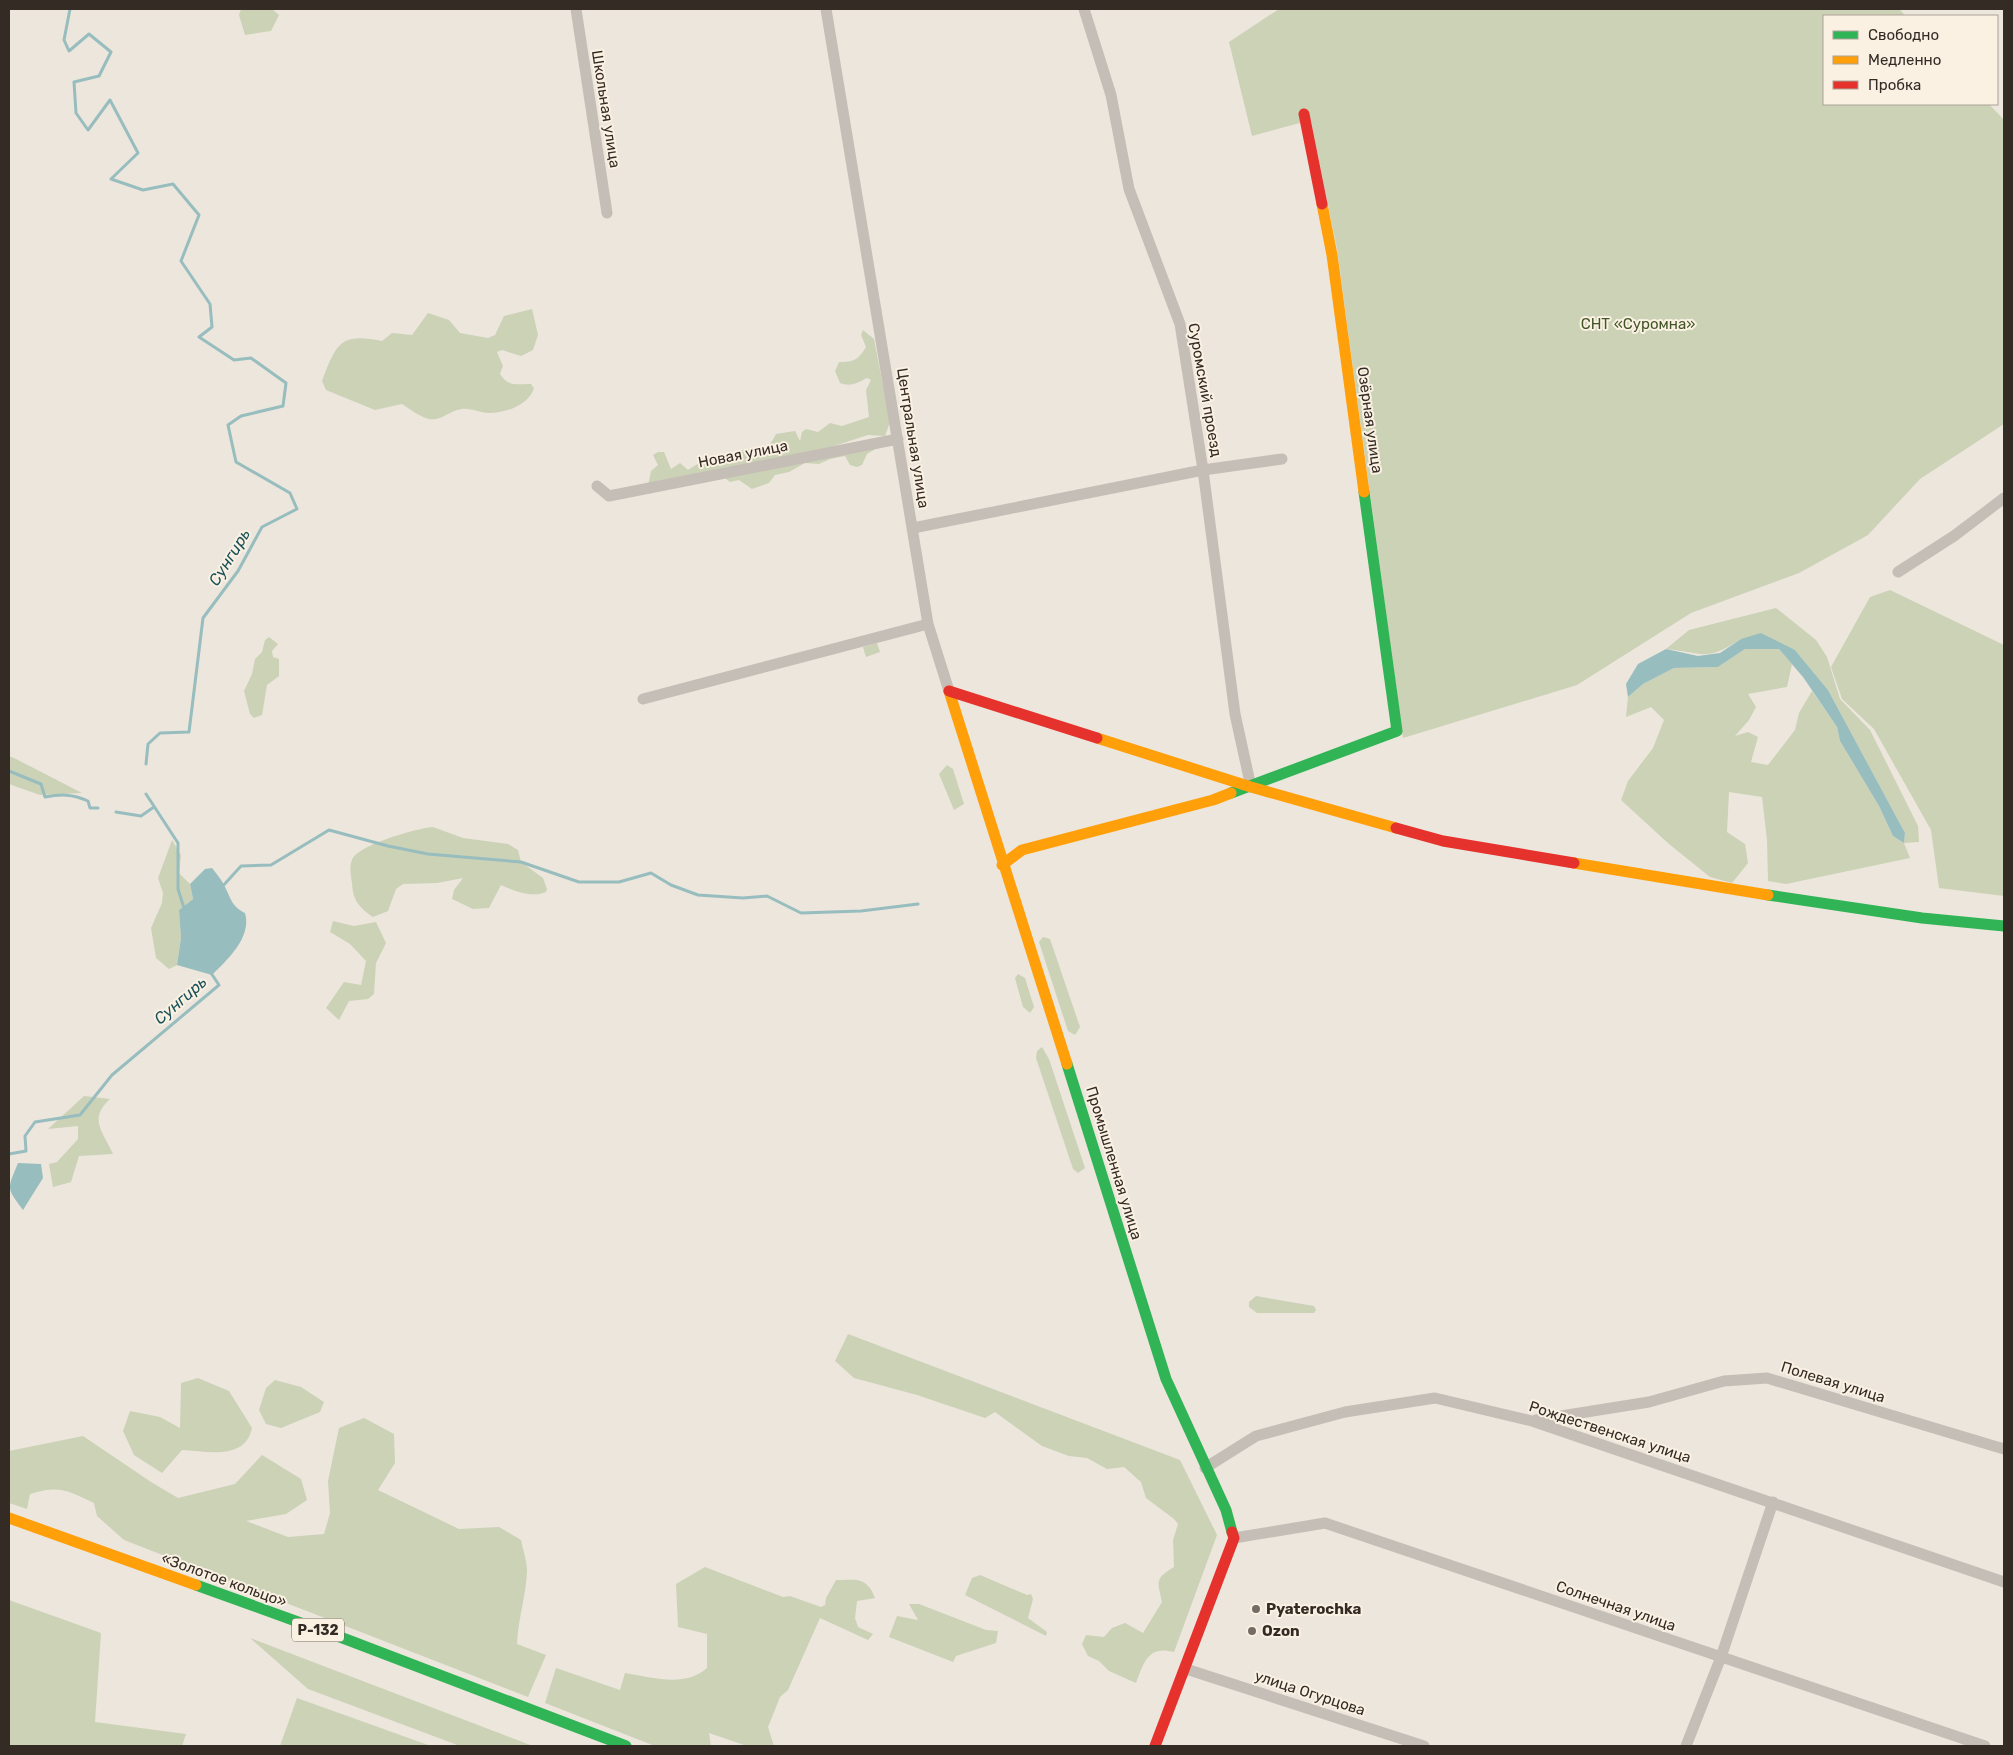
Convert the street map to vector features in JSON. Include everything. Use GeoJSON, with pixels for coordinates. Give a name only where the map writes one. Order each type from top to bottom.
{"type":"FeatureCollection","features":[{"type":"Feature","properties":{"kind":"main road","name":"Озёрная улица"},"geometry":{"type":"LineString","coordinates":[[1252,787],[1396,731],[1332,255],[1304,114]]}},
{"type":"Feature","properties":{"kind":"main road"},"geometry":{"type":"LineString","coordinates":[[949,691],[1252,787],[1444,841],[1813,903],[1922,918],[2004,926]]}},
{"type":"Feature","properties":{"kind":"main road","name":"Центральная улица"},"geometry":{"type":"LineString","coordinates":[[949,691],[1002,865]]}},
{"type":"Feature","properties":{"kind":"main road"},"geometry":{"type":"LineString","coordinates":[[1002,865],[1022,850],[1204,802],[1252,787]]}},
{"type":"Feature","properties":{"kind":"main road","name":"Промышленная улица"},"geometry":{"type":"LineString","coordinates":[[1002,865],[1046,995],[1166,1379],[1205,1468],[1226,1510],[1234,1538]]}},
{"type":"Feature","properties":{"kind":"main road","name":"«Золотое кольцо»"},"geometry":{"type":"LineString","coordinates":[[9,1518],[339,1637],[626,1746]]}},
{"type":"Feature","properties":{"kind":"main road"},"geometry":{"type":"LineString","coordinates":[[1155,1746],[1186,1669],[1234,1538]]}},
{"type":"Feature","properties":{"kind":"street","name":"Школьная улица"},"geometry":{"type":"LineString","coordinates":[[576,9],[607,213]]}},
{"type":"Feature","properties":{"kind":"street","name":"Центральная улица"},"geometry":{"type":"LineString","coordinates":[[826,9],[928,624],[949,691]]}},
{"type":"Feature","properties":{"kind":"street","name":"Суромский проезд"},"geometry":{"type":"LineString","coordinates":[[1084,9],[1111,95],[1129,189],[1180,324],[1203,470],[1235,714],[1252,787]]}},
{"type":"Feature","properties":{"kind":"street","name":"Новая улица"},"geometry":{"type":"LineString","coordinates":[[597,486],[609,496],[898,439]]}},
{"type":"Feature","properties":{"kind":"street"},"geometry":{"type":"LineString","coordinates":[[913,528],[1203,470],[1282,459]]}},
{"type":"Feature","properties":{"kind":"street"},"geometry":{"type":"LineString","coordinates":[[1898,572],[1954,536],[2004,498]]}},
{"type":"Feature","properties":{"kind":"street"},"geometry":{"type":"LineString","coordinates":[[643,700],[928,624]]}},
{"type":"Feature","properties":{"kind":"street","name":"Полевая улица"},"geometry":{"type":"LineString","coordinates":[[1532,1421],[1649,1402],[1724,1381],[1767,1378],[2004,1449]]}},
{"type":"Feature","properties":{"kind":"street","name":"Рождественская улица"},"geometry":{"type":"LineString","coordinates":[[1205,1468],[1256,1436],[1345,1412],[1435,1398],[1532,1421],[2004,1582]]}},
{"type":"Feature","properties":{"kind":"street"},"geometry":{"type":"LineString","coordinates":[[1686,1746],[1721,1657],[1773,1502]]}},
{"type":"Feature","properties":{"kind":"street","name":"Солнечная улица"},"geometry":{"type":"LineString","coordinates":[[1234,1538],[1325,1523],[1985,1746]]}},
{"type":"Feature","properties":{"kind":"street","name":"улица Огурцова"},"geometry":{"type":"LineString","coordinates":[[1186,1669],[1424,1746]]}},
{"type":"Feature","properties":{"kind":"green space"},"geometry":{"type":"Polygon","coordinates":[[[241,9],[272,9],[279,15],[271,31],[245,35],[239,15],[241,9]]]}},
{"type":"Feature","properties":{"kind":"green space","name":"СНТ «Суромна»"},"geometry":{"type":"Polygon","coordinates":[[[1279,9],[1899,9],[1905,15],[1823,15],[1823,105],[1990,105],[2004,120],[2004,424],[1920,479],[1868,535],[1799,573],[1691,613],[1577,685],[1403,738],[1337,249],[1311,120],[1252,136],[1229,42],[1279,9]]]}},
{"type":"Feature","properties":{"kind":"green space"},"geometry":{"type":"Polygon","coordinates":[[[532,309],[538,335],[533,350],[521,356],[502,350],[497,352],[503,366],[500,374],[506,381],[513,384],[531,384],[534,388],[527,399],[509,410],[489,413],[462,409],[437,419],[429,419],[402,404],[375,410],[326,390],[322,381],[336,350],[348,340],[357,338],[382,341],[392,333],[412,335],[428,313],[449,320],[460,333],[488,338],[495,335],[504,316],[532,309]]]}},
{"type":"Feature","properties":{"kind":"green space"},"geometry":{"type":"Polygon","coordinates":[[[863,330],[874,339],[890,422],[885,436],[868,435],[831,447],[648,486],[651,471],[658,465],[653,455],[658,452],[664,452],[671,469],[680,463],[688,470],[707,458],[715,459],[725,456],[730,459],[741,451],[766,447],[776,434],[795,431],[800,441],[802,432],[806,429],[818,432],[830,423],[842,426],[869,417],[866,390],[871,380],[867,378],[847,385],[840,383],[835,371],[839,362],[855,359],[866,347],[861,335],[863,330]]]}},
{"type":"Feature","properties":{"kind":"green space"},"geometry":{"type":"Polygon","coordinates":[[[877,448],[867,454],[862,465],[857,467],[850,465],[845,456],[830,459],[819,464],[805,463],[789,472],[775,475],[769,483],[752,489],[739,480],[730,482],[726,479],[726,476],[877,448]]]}},
{"type":"Feature","properties":{"kind":"green space"},"geometry":{"type":"Polygon","coordinates":[[[1890,590],[2004,645],[2004,896],[1939,888],[1931,830],[1874,729],[1842,699],[1831,667],[1870,597],[1890,590]]]}},
{"type":"Feature","properties":{"kind":"green space"},"geometry":{"type":"Polygon","coordinates":[[[1776,608],[1816,640],[1827,657],[1840,699],[1870,730],[1918,826],[1919,842],[1904,843],[1905,833],[1828,690],[1795,650],[1741,639],[1720,651],[1705,654],[1666,649],[1689,630],[1776,608]]]}},
{"type":"Feature","properties":{"kind":"green space"},"geometry":{"type":"Polygon","coordinates":[[[269,637],[278,644],[272,651],[273,657],[279,659],[279,676],[267,685],[262,715],[254,718],[250,714],[244,691],[252,674],[255,659],[262,652],[265,640],[269,637]]]}},
{"type":"Feature","properties":{"kind":"green space"},"geometry":{"type":"Polygon","coordinates":[[[877,643],[880,652],[866,657],[863,647],[877,643]]]}},
{"type":"Feature","properties":{"kind":"green space"},"geometry":{"type":"Polygon","coordinates":[[[1745,649],[1779,649],[1792,664],[1787,687],[1748,694],[1756,707],[1749,720],[1735,736],[1748,732],[1758,737],[1751,762],[1768,765],[1795,730],[1799,713],[1812,691],[1837,727],[1840,741],[1879,806],[1893,836],[1904,843],[1910,858],[1786,884],[1768,881],[1767,840],[1762,797],[1729,792],[1727,832],[1745,844],[1748,863],[1732,883],[1710,877],[1669,844],[1621,800],[1628,781],[1653,748],[1664,720],[1651,707],[1626,717],[1628,697],[1643,684],[1674,668],[1718,667],[1745,649]]]}},
{"type":"Feature","properties":{"kind":"green space"},"geometry":{"type":"Polygon","coordinates":[[[9,756],[82,793],[40,795],[9,784],[9,756]]]}},
{"type":"Feature","properties":{"kind":"green space"},"geometry":{"type":"Polygon","coordinates":[[[947,765],[953,769],[964,804],[954,810],[939,774],[947,765]]]}},
{"type":"Feature","properties":{"kind":"green space"},"geometry":{"type":"Polygon","coordinates":[[[433,827],[463,838],[508,844],[518,850],[521,862],[543,878],[547,889],[546,892],[529,894],[501,885],[489,908],[473,909],[452,899],[454,890],[463,878],[437,883],[403,884],[396,889],[388,911],[373,917],[360,907],[355,899],[350,872],[352,860],[356,854],[389,838],[433,827]]]}},
{"type":"Feature","properties":{"kind":"green space"},"geometry":{"type":"Polygon","coordinates":[[[172,840],[181,855],[179,873],[190,884],[193,899],[179,910],[181,938],[177,965],[169,969],[156,958],[151,928],[162,903],[163,893],[158,878],[172,840]]]}},
{"type":"Feature","properties":{"kind":"green space"},"geometry":{"type":"Polygon","coordinates":[[[333,921],[354,926],[376,922],[386,943],[376,963],[374,994],[368,999],[349,1001],[339,1020],[326,1008],[344,982],[361,985],[366,961],[350,944],[330,932],[333,921]]]}},
{"type":"Feature","properties":{"kind":"green space"},"geometry":{"type":"Polygon","coordinates":[[[1043,937],[1050,939],[1080,1027],[1075,1035],[1068,1031],[1039,942],[1043,937]]]}},
{"type":"Feature","properties":{"kind":"green space"},"geometry":{"type":"Polygon","coordinates":[[[1018,974],[1025,978],[1034,1007],[1030,1013],[1023,1007],[1015,978],[1018,974]]]}},
{"type":"Feature","properties":{"kind":"green space"},"geometry":{"type":"Polygon","coordinates":[[[1042,1047],[1049,1059],[1085,1168],[1078,1173],[1073,1169],[1036,1058],[1037,1051],[1042,1047]]]}},
{"type":"Feature","properties":{"kind":"green space"},"geometry":{"type":"Polygon","coordinates":[[[84,1096],[110,1099],[103,1106],[99,1119],[102,1132],[113,1154],[79,1156],[71,1182],[53,1187],[49,1164],[57,1162],[78,1139],[78,1126],[48,1129],[84,1096]]]}},
{"type":"Feature","properties":{"kind":"green space"},"geometry":{"type":"Polygon","coordinates":[[[1256,1296],[1314,1306],[1316,1310],[1314,1313],[1257,1313],[1249,1307],[1249,1302],[1256,1296]]]}},
{"type":"Feature","properties":{"kind":"green space"},"geometry":{"type":"Polygon","coordinates":[[[848,1334],[1180,1460],[1217,1535],[1174,1652],[1158,1651],[1148,1657],[1136,1683],[1109,1671],[1099,1661],[1088,1656],[1082,1644],[1086,1635],[1104,1637],[1112,1628],[1125,1623],[1143,1633],[1162,1602],[1159,1581],[1163,1574],[1174,1567],[1173,1540],[1178,1524],[1146,1498],[1141,1482],[1124,1467],[1107,1469],[1087,1458],[1069,1456],[1042,1446],[995,1412],[985,1418],[917,1395],[854,1378],[835,1361],[848,1334]]]}},
{"type":"Feature","properties":{"kind":"green space"},"geometry":{"type":"Polygon","coordinates":[[[198,1378],[229,1391],[252,1428],[242,1446],[233,1450],[213,1452],[182,1450],[162,1473],[134,1455],[123,1431],[130,1411],[160,1417],[180,1428],[181,1383],[198,1378]]]}},
{"type":"Feature","properties":{"kind":"green space"},"geometry":{"type":"Polygon","coordinates":[[[275,1380],[301,1387],[324,1402],[320,1412],[281,1428],[266,1424],[259,1410],[266,1388],[275,1380]]]}},
{"type":"Feature","properties":{"kind":"green space"},"geometry":{"type":"Polygon","coordinates":[[[364,1418],[394,1434],[395,1463],[378,1490],[459,1529],[499,1527],[521,1540],[527,1571],[517,1644],[546,1655],[528,1697],[124,1540],[97,1516],[94,1503],[69,1492],[56,1489],[30,1494],[27,1509],[9,1503],[9,1451],[83,1436],[178,1498],[235,1484],[262,1455],[301,1479],[307,1500],[286,1514],[246,1521],[288,1537],[324,1534],[330,1513],[328,1481],[339,1428],[364,1418]]]}},
{"type":"Feature","properties":{"kind":"green space"},"geometry":{"type":"Polygon","coordinates":[[[705,1567],[783,1597],[790,1596],[821,1607],[825,1605],[826,1598],[836,1580],[860,1581],[868,1586],[875,1598],[857,1601],[855,1618],[858,1627],[873,1634],[868,1640],[820,1618],[788,1690],[780,1697],[768,1727],[774,1746],[747,1746],[709,1733],[711,1746],[655,1746],[545,1703],[556,1668],[620,1690],[625,1673],[668,1680],[689,1678],[707,1668],[707,1634],[678,1627],[676,1584],[705,1567]]]}},
{"type":"Feature","properties":{"kind":"green space"},"geometry":{"type":"Polygon","coordinates":[[[980,1575],[1027,1595],[1031,1594],[1033,1599],[1028,1618],[1047,1632],[1046,1636],[965,1595],[972,1578],[980,1575]]]}},
{"type":"Feature","properties":{"kind":"green space"},"geometry":{"type":"Polygon","coordinates":[[[9,1600],[101,1633],[95,1722],[186,1734],[182,1746],[9,1746],[9,1600]]]}},
{"type":"Feature","properties":{"kind":"green space"},"geometry":{"type":"Polygon","coordinates":[[[909,1604],[919,1604],[986,1630],[998,1631],[996,1643],[956,1656],[953,1662],[889,1637],[897,1616],[918,1620],[909,1604]]]}},
{"type":"Feature","properties":{"kind":"green space"},"geometry":{"type":"Polygon","coordinates":[[[250,1638],[533,1746],[460,1746],[308,1689],[250,1638]]]}},
{"type":"Feature","properties":{"kind":"green space"},"geometry":{"type":"Polygon","coordinates":[[[297,1698],[431,1746],[280,1746],[297,1698]]]}},
{"type":"Feature","properties":{"kind":"water"},"geometry":{"type":"Polygon","coordinates":[[[1761,633],[1795,650],[1828,690],[1905,833],[1904,843],[1893,836],[1879,806],[1840,741],[1837,727],[1803,677],[1779,649],[1745,649],[1718,667],[1674,668],[1643,684],[1628,697],[1626,684],[1638,664],[1666,649],[1698,656],[1720,653],[1741,639],[1761,633]]]}},
{"type":"Feature","properties":{"kind":"water"},"geometry":{"type":"Polygon","coordinates":[[[212,868],[223,883],[234,904],[245,913],[246,922],[245,931],[237,947],[212,975],[177,965],[181,938],[179,910],[193,899],[190,884],[205,869],[212,868]]]}},
{"type":"Feature","properties":{"kind":"water"},"geometry":{"type":"Polygon","coordinates":[[[18,1163],[41,1164],[43,1178],[23,1210],[13,1197],[10,1188],[18,1163]]]}},
{"type":"Feature","properties":{"kind":"waterway","name":"Сунгирь"},"geometry":{"type":"LineString","coordinates":[[70,9],[64,40],[69,51],[89,34],[111,52],[99,76],[74,82],[76,113],[88,130],[110,100],[138,153],[111,179],[143,190],[173,184],[199,215],[181,261],[210,304],[212,327],[199,337],[234,360],[251,358],[286,383],[283,406],[241,416],[228,425],[236,462],[290,493],[297,509],[262,527],[238,571],[203,618],[189,732],[160,733],[148,744],[146,764]]}},
{"type":"Feature","properties":{"kind":"waterway"},"geometry":{"type":"LineString","coordinates":[[9,771],[41,784],[45,797],[72,796],[88,801],[90,808],[98,808]]}},
{"type":"Feature","properties":{"kind":"waterway","name":"Сунгирь"},"geometry":{"type":"LineString","coordinates":[[146,794],[178,843],[178,889],[184,908]]}},
{"type":"Feature","properties":{"kind":"waterway"},"geometry":{"type":"LineString","coordinates":[[116,812],[141,816],[154,807]]}},
{"type":"Feature","properties":{"kind":"waterway"},"geometry":{"type":"LineString","coordinates":[[221,888],[241,866],[271,865],[329,830],[388,846],[428,854],[521,862],[579,882],[619,882],[651,873],[671,885],[698,895],[743,898],[767,896],[801,913],[861,911],[918,904]]}},
{"type":"Feature","properties":{"kind":"waterway","name":"Сунгирь"},"geometry":{"type":"LineString","coordinates":[[9,1154],[26,1151],[25,1136],[35,1122],[80,1115],[112,1075],[219,985],[211,973]]}},
{"type":"Feature","properties":{"kind":"traffic: fast"},"geometry":{"type":"LineString","coordinates":[[1231,793],[1397,731],[1364,492]]}},
{"type":"Feature","properties":{"kind":"traffic: fast"},"geometry":{"type":"LineString","coordinates":[[1768,895],[1922,918],[2004,926]]}},
{"type":"Feature","properties":{"kind":"traffic: fast"},"geometry":{"type":"LineString","coordinates":[[1067,1064],[1166,1379],[1226,1510],[1232,1532]]}},
{"type":"Feature","properties":{"kind":"traffic: fast"},"geometry":{"type":"LineString","coordinates":[[196,1585],[348,1640],[626,1746]]}},
{"type":"Feature","properties":{"kind":"traffic: slow"},"geometry":{"type":"LineString","coordinates":[[1322,204],[1332,255],[1364,492]]}},
{"type":"Feature","properties":{"kind":"traffic: slow"},"geometry":{"type":"LineString","coordinates":[[949,691],[1067,1064]]}},
{"type":"Feature","properties":{"kind":"traffic: slow"},"geometry":{"type":"LineString","coordinates":[[1097,738],[1251,787],[1396,828]]}},
{"type":"Feature","properties":{"kind":"traffic: slow"},"geometry":{"type":"LineString","coordinates":[[1002,865],[1022,850],[1213,800],[1231,793]]}},
{"type":"Feature","properties":{"kind":"traffic: slow"},"geometry":{"type":"LineString","coordinates":[[1574,863],[1768,895]]}},
{"type":"Feature","properties":{"kind":"traffic: slow"},"geometry":{"type":"LineString","coordinates":[[9,1518],[196,1585]]}},
{"type":"Feature","properties":{"kind":"traffic: jam"},"geometry":{"type":"LineString","coordinates":[[1304,114],[1322,204]]}},
{"type":"Feature","properties":{"kind":"traffic: jam"},"geometry":{"type":"LineString","coordinates":[[949,691],[1097,738]]}},
{"type":"Feature","properties":{"kind":"traffic: jam"},"geometry":{"type":"LineString","coordinates":[[1396,828],[1443,841],[1574,863]]}},
{"type":"Feature","properties":{"kind":"traffic: jam"},"geometry":{"type":"LineString","coordinates":[[1155,1746],[1234,1538],[1232,1532]]}},
{"type":"Feature","properties":{"kind":"place","name":"Pyaterochka"},"geometry":{"type":"Point","coordinates":[1256,1609]}},
{"type":"Feature","properties":{"kind":"place","name":"Ozon"},"geometry":{"type":"Point","coordinates":[1252,1631]}}]}
